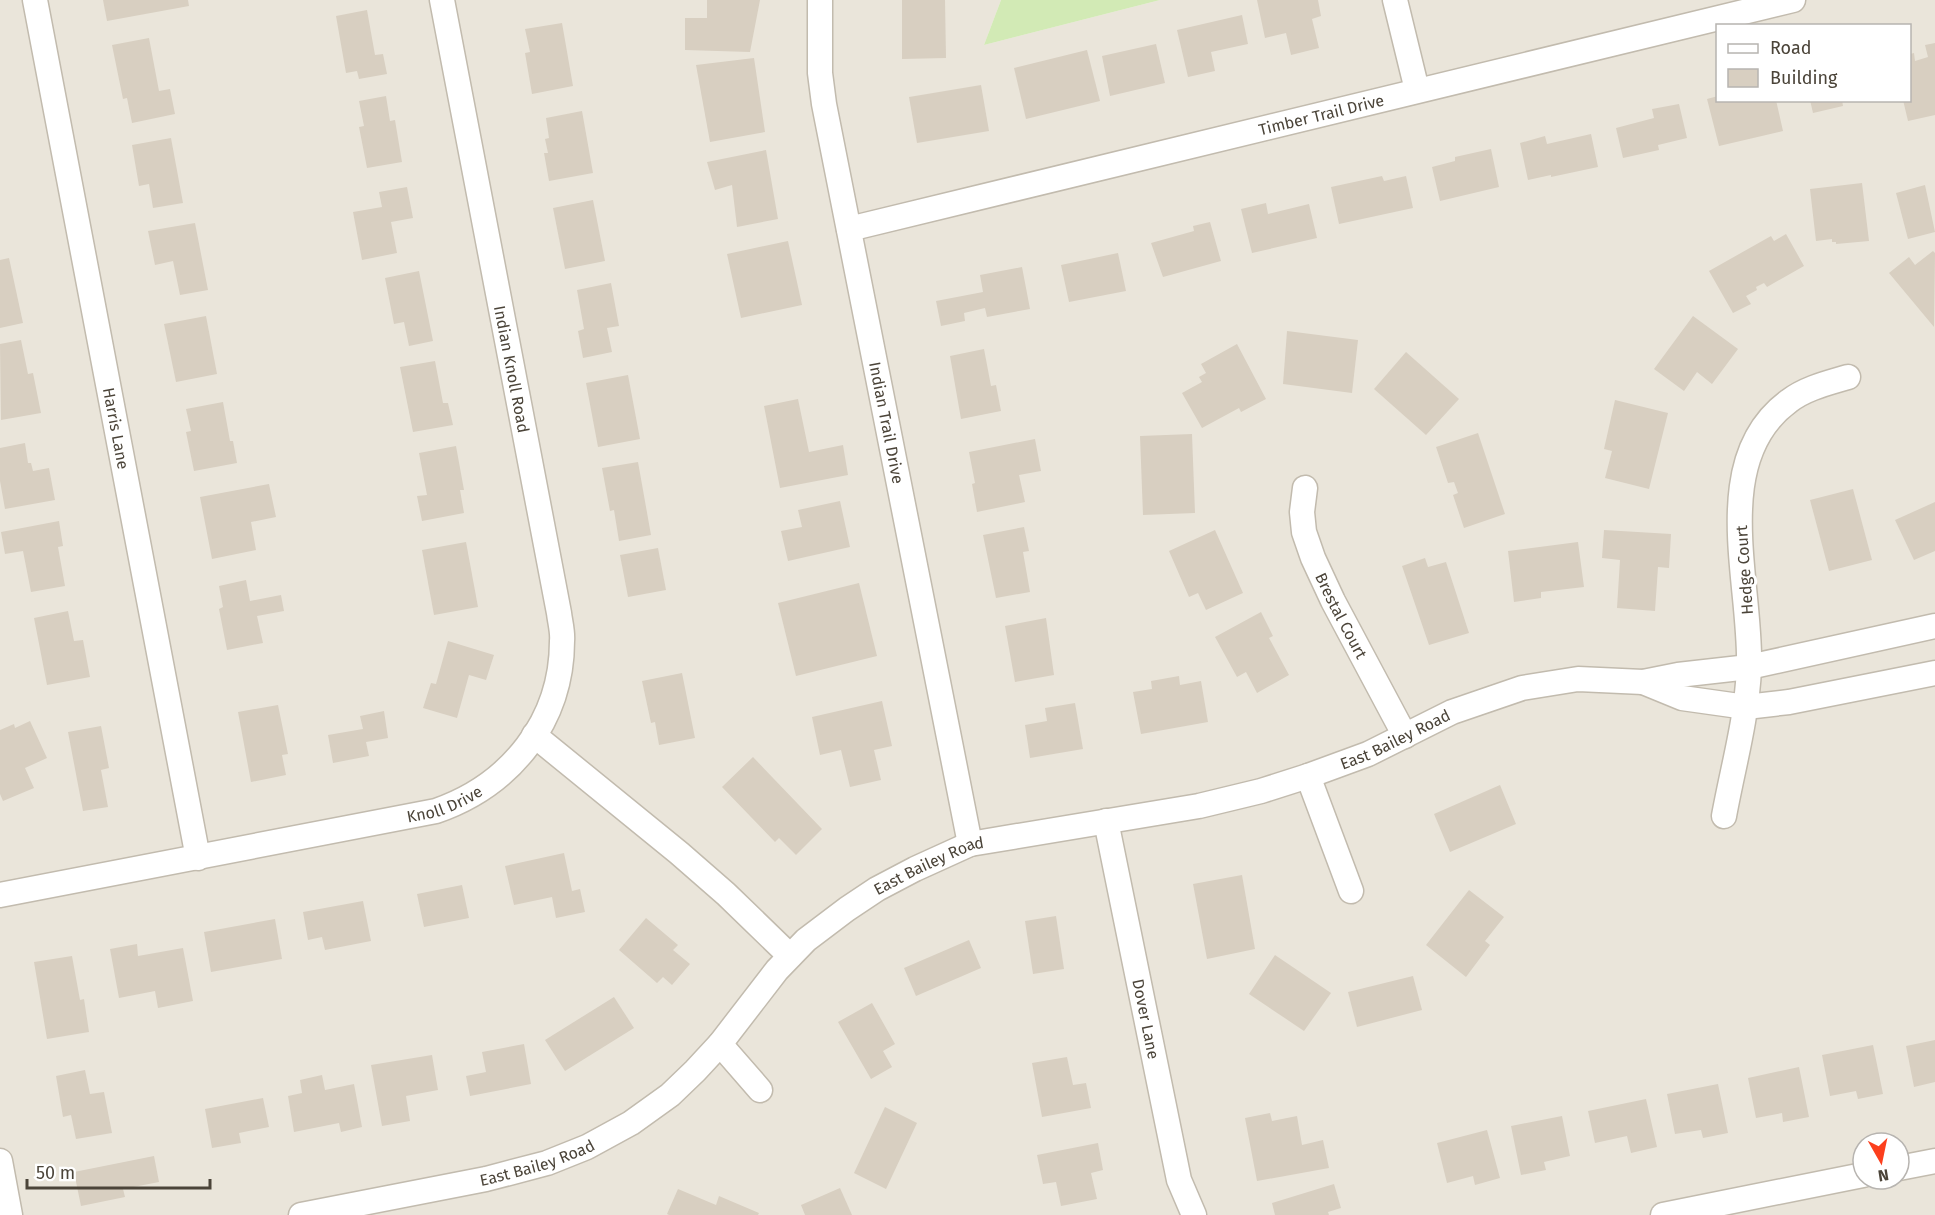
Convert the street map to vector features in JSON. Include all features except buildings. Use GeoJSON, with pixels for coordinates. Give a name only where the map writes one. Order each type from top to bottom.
{"type":"FeatureCollection","features":[{"type":"Feature","properties":{"kind":"street","name":"Harris Lane"},"geometry":{"type":"LineString","coordinates":[[35,0],[198,858]]}},
{"type":"Feature","properties":{"kind":"street","name":"Indian Knoll Road"},"geometry":{"type":"LineString","coordinates":[[442,0],[562,640],[559,679],[555,693],[534,735]]}},
{"type":"Feature","properties":{"kind":"street","name":"Indian Trail Drive"},"geometry":{"type":"LineString","coordinates":[[820,0],[820,73],[824,104],[970,844]]}},
{"type":"Feature","properties":{"kind":"street"},"geometry":{"type":"LineString","coordinates":[[1395,0],[1417,90]]}},
{"type":"Feature","properties":{"kind":"street","name":"Timber Trail Drive"},"geometry":{"type":"LineString","coordinates":[[849,229],[1793,0]]}},
{"type":"Feature","properties":{"kind":"street","name":"Hedge Court"},"geometry":{"type":"LineString","coordinates":[[1724,816],[1746,706],[1749,667],[1747,613],[1739,528],[1742,479],[1758,436],[1788,401],[1820,385],[1848,377]]}},
{"type":"Feature","properties":{"kind":"street","name":"Brestal Court"},"geometry":{"type":"LineString","coordinates":[[1305,488],[1302,512],[1304,532],[1312,558],[1405,736]]}},
{"type":"Feature","properties":{"kind":"street","name":"East Bailey Road"},"geometry":{"type":"LineString","coordinates":[[301,1215],[486,1179],[547,1163],[587,1148],[631,1123],[670,1095],[720,1044],[777,970],[806,940],[877,889],[915,868],[970,844],[1199,806],[1262,791],[1368,754],[1452,712],[1522,688],[1578,680],[1643,682],[1677,675],[1749,667],[1935,626]]}},
{"type":"Feature","properties":{"kind":"street","name":"East Bailey Road"},"geometry":{"type":"LineString","coordinates":[[1643,682],[1682,698],[1746,706],[1789,702],[1935,672]]}},
{"type":"Feature","properties":{"kind":"street","name":"Knoll Drive"},"geometry":{"type":"LineString","coordinates":[[0,895],[436,811],[478,793],[507,771],[522,755],[534,735]]}},
{"type":"Feature","properties":{"kind":"street"},"geometry":{"type":"LineString","coordinates":[[534,735],[687,860],[790,956]]}},
{"type":"Feature","properties":{"kind":"street"},"geometry":{"type":"LineString","coordinates":[[1308,776],[1350,891]]}},
{"type":"Feature","properties":{"kind":"street","name":"Dover Lane"},"geometry":{"type":"LineString","coordinates":[[1106,821],[1179,1180],[1194,1215]]}},
{"type":"Feature","properties":{"kind":"street"},"geometry":{"type":"LineString","coordinates":[[720,1044],[760,1090]]}},
{"type":"Feature","properties":{"kind":"street"},"geometry":{"type":"LineString","coordinates":[[0,1161],[10,1215]]}},
{"type":"Feature","properties":{"kind":"street"},"geometry":{"type":"LineString","coordinates":[[1911,1166],[1935,1161]]}},
{"type":"Feature","properties":{"kind":"street"},"geometry":{"type":"LineString","coordinates":[[1664,1215],[1851,1177]]}},
{"type":"Feature","properties":{"kind":"shaded area"},"geometry":{"type":"Polygon","coordinates":[[[0,0],[1001,0],[984,45],[1160,0],[1935,0],[1935,1215],[0,1215],[0,0]]]}},
{"type":"Feature","properties":{"kind":"green space"},"geometry":{"type":"Polygon","coordinates":[[[1001,0],[1160,0],[984,45],[1001,0]]]}}]}
